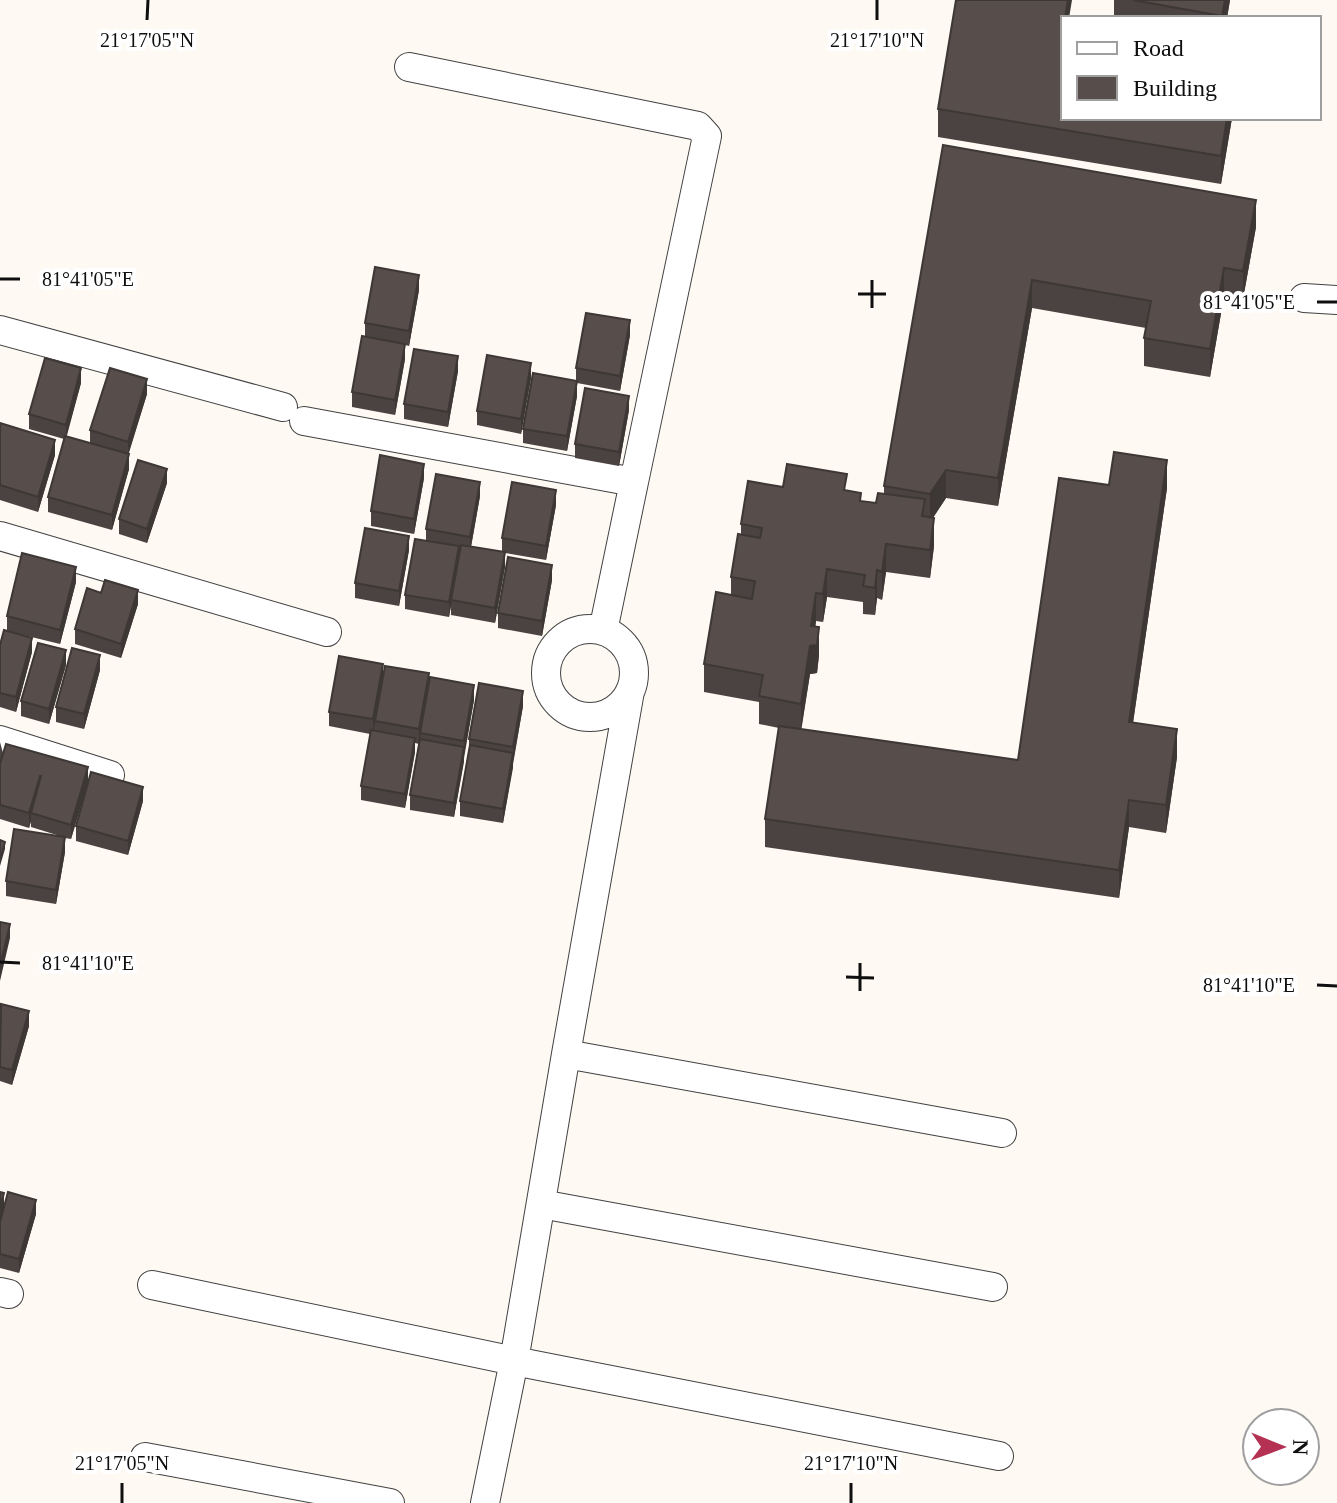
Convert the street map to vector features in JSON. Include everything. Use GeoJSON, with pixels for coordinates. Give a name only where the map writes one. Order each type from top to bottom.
{"type":"FeatureCollection","features":[{"type":"Feature","properties":{"kind":"street"},"geometry":{"type":"LineString","coordinates":[[409,67],[698,126],[707,136],[603,631]]}},
{"type":"Feature","properties":{"kind":"street"},"geometry":{"type":"LineString","coordinates":[[1304,298],[1337,300]]}},
{"type":"Feature","properties":{"kind":"street"},"geometry":{"type":"LineString","coordinates":[[0,330],[294,414],[634,482]]}},
{"type":"Feature","properties":{"kind":"street"},"geometry":{"type":"LineString","coordinates":[[0,536],[327,632]]}},
{"type":"Feature","properties":{"kind":"street"},"geometry":{"type":"LineString","coordinates":[[485,1503],[514,1361],[634,676],[626,648],[616,637],[603,631],[576,631],[563,638],[553,649],[546,676],[556,701],[567,711],[596,717],[622,703],[630,691]]}},
{"type":"Feature","properties":{"kind":"street"},"geometry":{"type":"LineString","coordinates":[[0,740],[110,775]]}},
{"type":"Feature","properties":{"kind":"street"},"geometry":{"type":"LineString","coordinates":[[566,1054],[1002,1133]]}},
{"type":"Feature","properties":{"kind":"street"},"geometry":{"type":"LineString","coordinates":[[541,1204],[993,1287]]}},
{"type":"Feature","properties":{"kind":"street"},"geometry":{"type":"LineString","coordinates":[[152,1285],[514,1361],[999,1456]]}},
{"type":"Feature","properties":{"kind":"street"},"geometry":{"type":"LineString","coordinates":[[145,1457],[390,1503]]}},
{"type":"Feature","properties":{"kind":"building"},"geometry":{"type":"Polygon","coordinates":[[[956,0],[1068,0],[1065,16],[1061,16],[1061,120],[1227,120],[1221,156],[938,109],[956,0]]]}},
{"type":"Feature","properties":{"kind":"building"},"geometry":{"type":"Polygon","coordinates":[[[1133,0],[1225,0],[1222,16],[1133,0]]]}},
{"type":"Feature","properties":{"kind":"building"},"geometry":{"type":"Polygon","coordinates":[[[943,145],[1256,200],[1243,271],[1224,268],[1210,349],[1144,338],[1151,301],[1032,280],[998,478],[946,470],[930,494],[884,486],[943,145]]]}},
{"type":"Feature","properties":{"kind":"building"},"geometry":{"type":"Polygon","coordinates":[[[375,267],[419,275],[409,331],[365,323],[375,267]]]}},
{"type":"Feature","properties":{"kind":"building"},"geometry":{"type":"Polygon","coordinates":[[[586,313],[630,320],[620,376],[576,368],[586,313]]]}},
{"type":"Feature","properties":{"kind":"building"},"geometry":{"type":"Polygon","coordinates":[[[362,336],[405,344],[395,400],[352,392],[362,336]]]}},
{"type":"Feature","properties":{"kind":"building"},"geometry":{"type":"Polygon","coordinates":[[[414,349],[458,356],[448,412],[404,404],[414,349]]]}},
{"type":"Feature","properties":{"kind":"building"},"geometry":{"type":"Polygon","coordinates":[[[487,355],[531,363],[521,419],[477,411],[487,355]]]}},
{"type":"Feature","properties":{"kind":"building"},"geometry":{"type":"Polygon","coordinates":[[[45,358],[81,368],[66,425],[29,414],[45,358]]]}},
{"type":"Feature","properties":{"kind":"building"},"geometry":{"type":"Polygon","coordinates":[[[110,368],[147,379],[128,442],[90,430],[110,368]]]}},
{"type":"Feature","properties":{"kind":"building"},"geometry":{"type":"Polygon","coordinates":[[[533,373],[577,381],[567,436],[523,429],[533,373]]]}},
{"type":"Feature","properties":{"kind":"building"},"geometry":{"type":"Polygon","coordinates":[[[585,388],[629,396],[619,452],[575,444],[585,388]]]}},
{"type":"Feature","properties":{"kind":"building"},"geometry":{"type":"Polygon","coordinates":[[[0,423],[55,440],[38,497],[0,485],[0,423]]]}},
{"type":"Feature","properties":{"kind":"building"},"geometry":{"type":"Polygon","coordinates":[[[65,436],[129,454],[112,515],[48,497],[65,436]]]}},
{"type":"Feature","properties":{"kind":"building"},"geometry":{"type":"Polygon","coordinates":[[[1114,452],[1167,460],[1129,722],[1177,729],[1166,805],[1129,800],[1119,870],[765,819],[779,726],[1018,760],[1059,478],[1109,485],[1114,452]]]}},
{"type":"Feature","properties":{"kind":"building"},"geometry":{"type":"Polygon","coordinates":[[[380,455],[424,464],[414,519],[371,511],[380,455]]]}},
{"type":"Feature","properties":{"kind":"building"},"geometry":{"type":"Polygon","coordinates":[[[138,460],[167,469],[147,529],[119,519],[138,460]]]}},
{"type":"Feature","properties":{"kind":"building"},"geometry":{"type":"Polygon","coordinates":[[[787,464],[847,474],[844,490],[861,493],[860,501],[876,503],[878,493],[925,499],[922,516],[934,518],[930,550],[886,544],[882,572],[877,570],[875,588],[863,586],[865,575],[827,569],[823,594],[816,593],[811,626],[819,627],[817,645],[810,646],[801,704],[759,696],[763,675],[704,664],[716,592],[752,599],[755,581],[731,577],[738,534],[760,538],[762,528],[741,524],[748,481],[783,487],[787,464]]]}},
{"type":"Feature","properties":{"kind":"building"},"geometry":{"type":"Polygon","coordinates":[[[436,474],[480,482],[470,537],[426,529],[436,474]]]}},
{"type":"Feature","properties":{"kind":"building"},"geometry":{"type":"Polygon","coordinates":[[[512,482],[556,490],[546,546],[502,538],[512,482]]]}},
{"type":"Feature","properties":{"kind":"building"},"geometry":{"type":"Polygon","coordinates":[[[365,528],[409,536],[399,591],[355,583],[365,528]]]}},
{"type":"Feature","properties":{"kind":"building"},"geometry":{"type":"Polygon","coordinates":[[[415,539],[459,546],[449,602],[405,595],[415,539]]]}},
{"type":"Feature","properties":{"kind":"building"},"geometry":{"type":"Polygon","coordinates":[[[461,545],[505,552],[495,608],[451,600],[461,545]]]}},
{"type":"Feature","properties":{"kind":"building"},"geometry":{"type":"Polygon","coordinates":[[[22,553],[76,567],[60,630],[7,616],[22,553]]]}},
{"type":"Feature","properties":{"kind":"building"},"geometry":{"type":"Polygon","coordinates":[[[508,557],[552,565],[542,621],[498,613],[508,557]]]}},
{"type":"Feature","properties":{"kind":"building"},"geometry":{"type":"Polygon","coordinates":[[[105,580],[138,590],[121,644],[75,629],[87,588],[101,593],[105,580]]]}},
{"type":"Feature","properties":{"kind":"building"},"geometry":{"type":"Polygon","coordinates":[[[4,630],[32,638],[16,697],[0,693],[0,645],[4,630]]]}},
{"type":"Feature","properties":{"kind":"building"},"geometry":{"type":"Polygon","coordinates":[[[38,643],[66,650],[49,709],[21,701],[38,643]]]}},
{"type":"Feature","properties":{"kind":"building"},"geometry":{"type":"Polygon","coordinates":[[[72,648],[100,655],[84,714],[56,707],[72,648]]]}},
{"type":"Feature","properties":{"kind":"building"},"geometry":{"type":"Polygon","coordinates":[[[339,656],[383,664],[373,719],[329,712],[339,656]]]}},
{"type":"Feature","properties":{"kind":"building"},"geometry":{"type":"Polygon","coordinates":[[[385,666],[429,673],[419,729],[375,721],[385,666]]]}},
{"type":"Feature","properties":{"kind":"building"},"geometry":{"type":"Polygon","coordinates":[[[430,677],[474,685],[464,741],[420,733],[430,677]]]}},
{"type":"Feature","properties":{"kind":"building"},"geometry":{"type":"Polygon","coordinates":[[[479,683],[523,691],[513,747],[469,739],[479,683]]]}},
{"type":"Feature","properties":{"kind":"building"},"geometry":{"type":"Polygon","coordinates":[[[371,730],[415,738],[405,794],[361,786],[371,730]]]}},
{"type":"Feature","properties":{"kind":"building"},"geometry":{"type":"Polygon","coordinates":[[[420,739],[464,747],[454,803],[410,795],[420,739]]]}},
{"type":"Feature","properties":{"kind":"building"},"geometry":{"type":"Polygon","coordinates":[[[6,744],[88,767],[71,825],[31,813],[41,776],[29,813],[0,805],[0,764],[6,744]]]}},
{"type":"Feature","properties":{"kind":"building"},"geometry":{"type":"Polygon","coordinates":[[[470,745],[513,753],[503,809],[460,801],[470,745]]]}},
{"type":"Feature","properties":{"kind":"building"},"geometry":{"type":"Polygon","coordinates":[[[91,772],[143,787],[128,841],[76,826],[91,772]]]}},
{"type":"Feature","properties":{"kind":"building"},"geometry":{"type":"Polygon","coordinates":[[[14,829],[65,837],[56,890],[6,881],[14,829]]]}},
{"type":"Feature","properties":{"kind":"building"},"geometry":{"type":"Polygon","coordinates":[[[0,840],[5,842],[0,859],[0,840]]]}},
{"type":"Feature","properties":{"kind":"building"},"geometry":{"type":"Polygon","coordinates":[[[0,922],[10,924],[0,966],[0,922]]]}},
{"type":"Feature","properties":{"kind":"building"},"geometry":{"type":"Polygon","coordinates":[[[1,1004],[29,1011],[12,1070],[0,1067],[1,1004]]]}},
{"type":"Feature","properties":{"kind":"building"},"geometry":{"type":"Polygon","coordinates":[[[8,1192],[36,1200],[19,1259],[0,1254],[0,1222],[8,1192]]]}}]}
